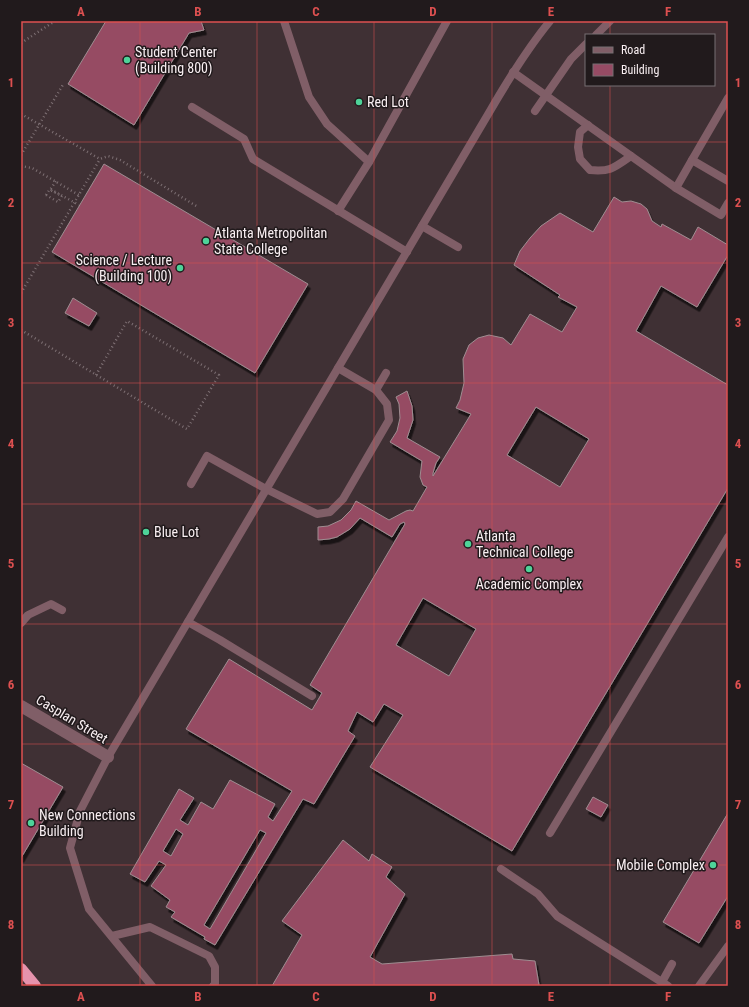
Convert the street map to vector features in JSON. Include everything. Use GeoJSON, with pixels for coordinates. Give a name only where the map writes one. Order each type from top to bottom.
{"type":"FeatureCollection","features":[{"type":"Feature","properties":{"kind":"highway"},"geometry":{"type":"LineString","coordinates":[[21,969],[35,986]]}},
{"type":"Feature","properties":{"kind":"street","name":"Casplan Street"},"geometry":{"type":"LineString","coordinates":[[21,706],[108,757]]}},
{"type":"Feature","properties":{"kind":"lane"},"geometry":{"type":"LineString","coordinates":[[284,21],[309,97],[327,124],[369,162]]}},
{"type":"Feature","properties":{"kind":"lane"},"geometry":{"type":"LineString","coordinates":[[338,211],[369,162],[447,21]]}},
{"type":"Feature","properties":{"kind":"lane"},"geometry":{"type":"LineString","coordinates":[[152,986],[89,910],[70,848],[80,811],[108,757],[513,72],[540,32],[550,21]]}},
{"type":"Feature","properties":{"kind":"lane"},"geometry":{"type":"LineString","coordinates":[[597,34],[610,21]]}},
{"type":"Feature","properties":{"kind":"lane"},"geometry":{"type":"LineString","coordinates":[[536,111],[545,95],[571,59],[585,45]]}},
{"type":"Feature","properties":{"kind":"lane"},"geometry":{"type":"LineString","coordinates":[[513,72],[676,188],[721,215],[728,203]]}},
{"type":"Feature","properties":{"kind":"lane"},"geometry":{"type":"LineString","coordinates":[[676,188],[728,98]]}},
{"type":"Feature","properties":{"kind":"lane"},"geometry":{"type":"LineString","coordinates":[[192,107],[244,139],[253,159],[407,252]]}},
{"type":"Feature","properties":{"kind":"lane"},"geometry":{"type":"LineString","coordinates":[[588,125],[580,132],[578,147],[580,158],[590,170],[603,171],[616,166],[631,156]]}},
{"type":"Feature","properties":{"kind":"lane"},"geometry":{"type":"LineString","coordinates":[[692,160],[728,181]]}},
{"type":"Feature","properties":{"kind":"lane"},"geometry":{"type":"LineString","coordinates":[[422,226],[458,246]]}},
{"type":"Feature","properties":{"kind":"lane"},"geometry":{"type":"LineString","coordinates":[[191,484],[207,456],[266,489],[317,514],[330,512],[343,499],[388,420],[387,404],[376,390],[338,368]]}},
{"type":"Feature","properties":{"kind":"lane"},"geometry":{"type":"LineString","coordinates":[[376,390],[386,373]]}},
{"type":"Feature","properties":{"kind":"lane"},"geometry":{"type":"LineString","coordinates":[[550,833],[728,537]]}},
{"type":"Feature","properties":{"kind":"lane"},"geometry":{"type":"LineString","coordinates":[[21,623],[25,613],[51,604],[62,610]]}},
{"type":"Feature","properties":{"kind":"lane"},"geometry":{"type":"LineString","coordinates":[[188,622],[312,696]]}},
{"type":"Feature","properties":{"kind":"lane"},"geometry":{"type":"LineString","coordinates":[[501,869],[538,894],[557,916],[665,984],[672,964]]}},
{"type":"Feature","properties":{"kind":"lane"},"geometry":{"type":"LineString","coordinates":[[112,936],[150,927],[209,956],[215,967],[214,986]]}},
{"type":"Feature","properties":{"kind":"lane"},"geometry":{"type":"LineString","coordinates":[[699,986],[728,946]]}},
{"type":"Feature","properties":{"kind":"path"},"geometry":{"type":"LineString","coordinates":[[21,43],[55,21]]}},
{"type":"Feature","properties":{"kind":"path"},"geometry":{"type":"LineString","coordinates":[[21,155],[64,83]]}},
{"type":"Feature","properties":{"kind":"path"},"geometry":{"type":"LineString","coordinates":[[21,114],[100,159]]}},
{"type":"Feature","properties":{"kind":"path"},"geometry":{"type":"LineString","coordinates":[[21,293],[100,159],[108,156],[120,160],[198,207]]}},
{"type":"Feature","properties":{"kind":"path"},"geometry":{"type":"LineString","coordinates":[[21,166],[32,168],[79,195]]}},
{"type":"Feature","properties":{"kind":"path"},"geometry":{"type":"LineString","coordinates":[[56,181],[53,186],[50,190],[62,196],[58,202],[46,195],[50,189],[56,192],[62,195],[79,205]]}},
{"type":"Feature","properties":{"kind":"path"},"geometry":{"type":"LineString","coordinates":[[21,330],[187,429],[219,375],[127,321],[96,374]]}},
{"type":"Feature","properties":{"kind":"building","name":"Student Center (Building 800)"},"geometry":{"type":"Polygon","coordinates":[[[106,21],[201,21],[204,30],[189,33],[134,125],[68,84],[106,21]]]}},
{"type":"Feature","properties":{"kind":"building","name":"Science / Lecture (Building 100)"},"geometry":{"type":"Polygon","coordinates":[[[104,164],[308,284],[255,373],[52,252],[104,164]]]}},
{"type":"Feature","properties":{"kind":"building","name":"Academic Complex"},"geometry":{"type":"Polygon","coordinates":[[[614,197],[622,202],[631,201],[641,204],[647,209],[652,221],[661,227],[662,224],[691,240],[698,227],[728,245],[728,255],[697,307],[661,286],[636,331],[728,385],[728,488],[512,851],[370,767],[403,715],[384,704],[373,722],[357,712],[348,731],[355,736],[314,804],[303,799],[215,945],[204,939],[205,937],[171,917],[175,912],[166,907],[170,900],[151,886],[166,865],[159,861],[145,882],[130,874],[179,789],[194,798],[180,820],[188,825],[201,802],[213,809],[230,780],[275,804],[268,817],[273,821],[292,791],[186,729],[229,659],[312,710],[322,693],[310,685],[405,524],[404,522],[400,524],[392,537],[360,518],[350,529],[337,537],[318,540],[318,527],[328,526],[341,520],[351,510],[356,501],[389,520],[406,511],[413,511],[427,487],[423,485],[420,477],[422,461],[390,442],[397,431],[400,418],[399,404],[396,397],[407,391],[412,406],[413,420],[407,438],[440,457],[436,463],[433,476],[471,414],[456,408],[460,400],[464,383],[463,359],[469,345],[478,338],[489,335],[503,338],[511,345],[530,314],[562,332],[577,307],[558,297],[560,295],[514,265],[520,251],[541,226],[560,213],[593,232],[614,197]],[[536,407],[507,455],[560,487],[589,439],[536,407]],[[423,598],[396,645],[449,676],[476,629],[423,598]],[[176,829],[163,851],[171,856],[183,834],[176,829]],[[260,830],[204,925],[210,929],[266,833],[260,830]]]}},
{"type":"Feature","properties":{"kind":"building"},"geometry":{"type":"Polygon","coordinates":[[[73,298],[97,313],[89,326],[65,313],[73,298]]]}},
{"type":"Feature","properties":{"kind":"building","name":"New Connections Building"},"geometry":{"type":"Polygon","coordinates":[[[21,763],[63,787],[21,858],[21,763]]]}},
{"type":"Feature","properties":{"kind":"building"},"geometry":{"type":"Polygon","coordinates":[[[593,797],[608,805],[601,817],[586,809],[593,797]]]}},
{"type":"Feature","properties":{"kind":"building","name":"Mobile Complex"},"geometry":{"type":"Polygon","coordinates":[[[728,813],[728,896],[699,943],[663,922],[728,813]]]}},
{"type":"Feature","properties":{"kind":"building"},"geometry":{"type":"Polygon","coordinates":[[[343,840],[369,861],[372,854],[392,867],[386,877],[405,894],[370,957],[382,964],[512,954],[513,959],[535,961],[539,985],[272,986],[302,935],[282,921],[343,840]]]}},
{"type":"Feature","properties":{"kind":"place","name":"Student Center (Building 800)"},"geometry":{"type":"Point","coordinates":[127,60]}},
{"type":"Feature","properties":{"kind":"place","name":"Red Lot"},"geometry":{"type":"Point","coordinates":[359,102]}},
{"type":"Feature","properties":{"kind":"place","name":"Atlanta Metropolitan State College"},"geometry":{"type":"Point","coordinates":[206,241]}},
{"type":"Feature","properties":{"kind":"place","name":"Science / Lecture (Building 100)"},"geometry":{"type":"Point","coordinates":[180,268]}},
{"type":"Feature","properties":{"kind":"place","name":"Blue Lot"},"geometry":{"type":"Point","coordinates":[146,532]}},
{"type":"Feature","properties":{"kind":"place","name":"Atlanta Technical College"},"geometry":{"type":"Point","coordinates":[468,544]}},
{"type":"Feature","properties":{"kind":"place","name":"Academic Complex"},"geometry":{"type":"Point","coordinates":[529,569]}},
{"type":"Feature","properties":{"kind":"place","name":"New Connections Building"},"geometry":{"type":"Point","coordinates":[31,823]}},
{"type":"Feature","properties":{"kind":"place","name":"Mobile Complex"},"geometry":{"type":"Point","coordinates":[713,865]}}]}
